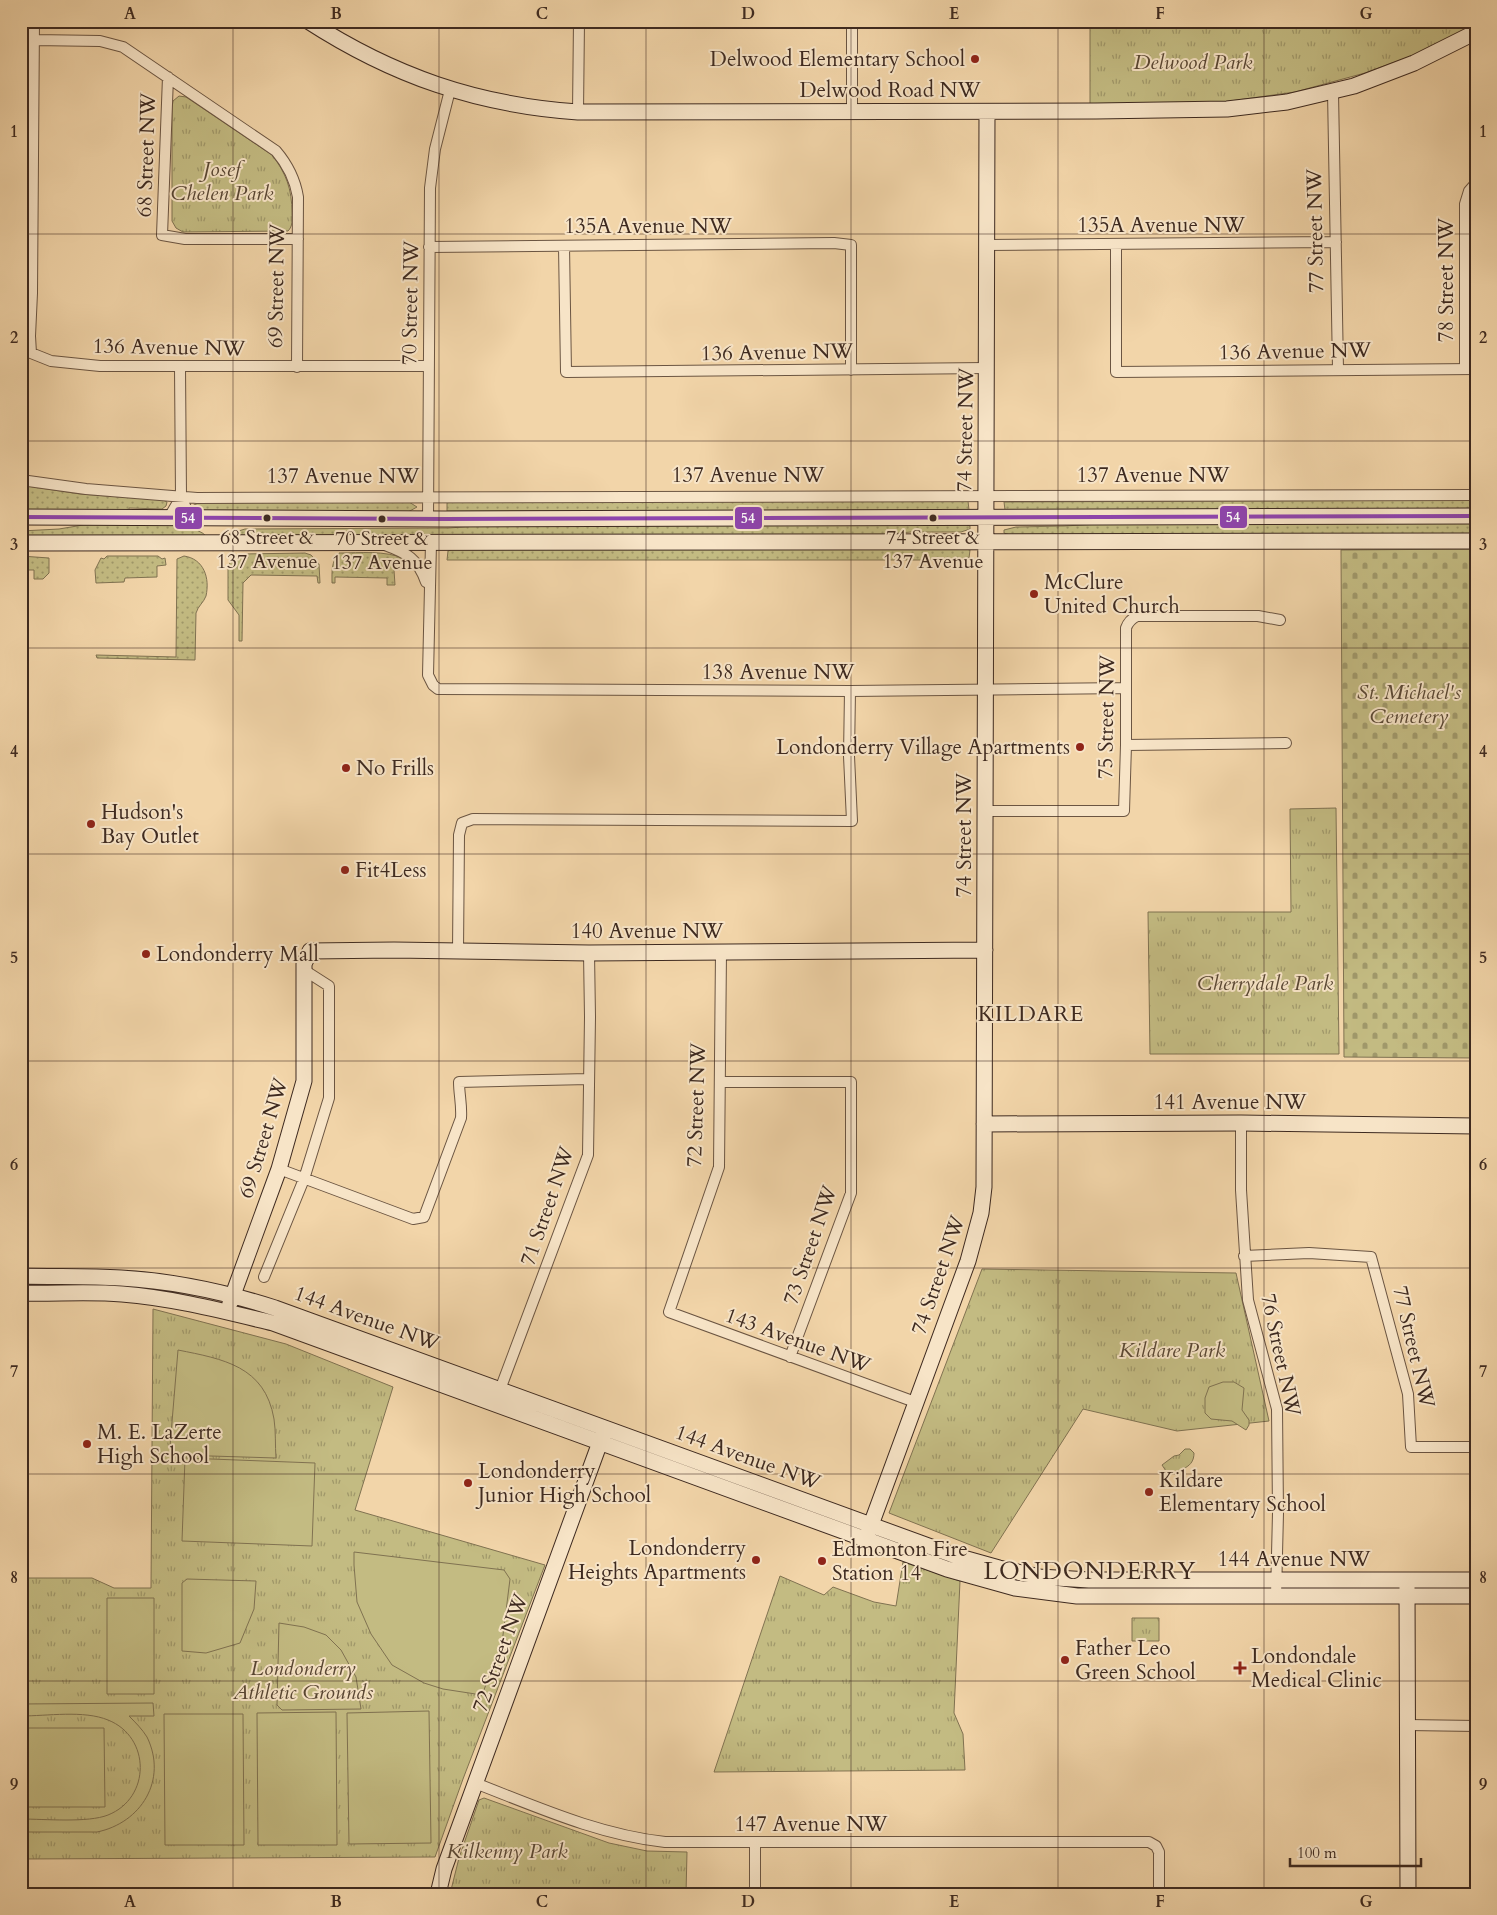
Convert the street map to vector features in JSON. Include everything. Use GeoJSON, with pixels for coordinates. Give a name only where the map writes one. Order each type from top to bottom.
{"type":"FeatureCollection","features":[{"type":"Feature","properties":{"kind":"street"},"geometry":{"type":"LineString","coordinates":[[34,21],[34,40],[100,41],[123,48],[168,77]]}},
{"type":"Feature","properties":{"kind":"street","name":"Delwood Road NW"},"geometry":{"type":"LineString","coordinates":[[308,21],[347,46],[378,62],[450,90],[505,103],[578,112],[987,112],[1204,110],[1257,106],[1333,92],[1394,72],[1455,44],[1476,32]]}},
{"type":"Feature","properties":{"kind":"street"},"geometry":{"type":"LineString","coordinates":[[578,112],[579,21]]}},
{"type":"Feature","properties":{"kind":"street"},"geometry":{"type":"LineString","coordinates":[[852,21],[852,111]]}},
{"type":"Feature","properties":{"kind":"street","name":"136 Avenue NW"},"geometry":{"type":"LineString","coordinates":[[34,40],[31,353],[51,361],[100,366],[428,366]]}},
{"type":"Feature","properties":{"kind":"street","name":"69 Street NW"},"geometry":{"type":"LineString","coordinates":[[168,77],[276,151],[287,165],[296,189],[298,239],[297,367]]}},
{"type":"Feature","properties":{"kind":"street","name":"68 Street NW"},"geometry":{"type":"LineString","coordinates":[[168,77],[162,235],[185,239],[298,239]]}},
{"type":"Feature","properties":{"kind":"street","name":"70 Street NW"},"geometry":{"type":"LineString","coordinates":[[428,519],[429,246],[432,168],[450,90]]}},
{"type":"Feature","properties":{"kind":"street","name":"77 Street NW"},"geometry":{"type":"LineString","coordinates":[[1333,92],[1338,369]]}},
{"type":"Feature","properties":{"kind":"street","name":"74 Street NW"},"geometry":{"type":"LineString","coordinates":[[868,1532],[976,1238],[984,1187],[987,112]]}},
{"type":"Feature","properties":{"kind":"street","name":"78 Street NW"},"geometry":{"type":"LineString","coordinates":[[1465,369],[1465,204],[1472,187]]}},
{"type":"Feature","properties":{"kind":"street","name":"135A Avenue NW"},"geometry":{"type":"LineString","coordinates":[[987,245],[1336,242]]}},
{"type":"Feature","properties":{"kind":"street","name":"135A Avenue NW"},"geometry":{"type":"LineString","coordinates":[[429,246],[834,243],[850,245],[852,261],[851,370]]}},
{"type":"Feature","properties":{"kind":"street","name":"136 Avenue NW"},"geometry":{"type":"LineString","coordinates":[[1116,244],[1116,372],[1476,369]]}},
{"type":"Feature","properties":{"kind":"street","name":"136 Avenue NW"},"geometry":{"type":"LineString","coordinates":[[564,246],[566,372],[987,368]]}},
{"type":"Feature","properties":{"kind":"street"},"geometry":{"type":"LineString","coordinates":[[1464,247],[1476,247]]}},
{"type":"Feature","properties":{"kind":"street"},"geometry":{"type":"LineString","coordinates":[[180,367],[181,497],[192,519]]}},
{"type":"Feature","properties":{"kind":"street","name":"137 Avenue NW"},"geometry":{"type":"LineString","coordinates":[[21,480],[86,490],[181,497],[1476,495]]}},
{"type":"Feature","properties":{"kind":"street"},"geometry":{"type":"LineString","coordinates":[[168,519],[181,497]]}},
{"type":"Feature","properties":{"kind":"street","name":"137 Avenue NW"},"geometry":{"type":"LineString","coordinates":[[21,518],[428,519],[1476,516]]}},
{"type":"Feature","properties":{"kind":"street"},"geometry":{"type":"LineString","coordinates":[[21,525],[76,518]]}},
{"type":"Feature","properties":{"kind":"street"},"geometry":{"type":"LineString","coordinates":[[21,543],[1476,541]]}},
{"type":"Feature","properties":{"kind":"street"},"geometry":{"type":"LineString","coordinates":[[377,542],[410,556],[422,570],[429,590]]}},
{"type":"Feature","properties":{"kind":"street"},"geometry":{"type":"LineString","coordinates":[[429,590],[431,543]]}},
{"type":"Feature","properties":{"kind":"street","name":"138 Avenue NW"},"geometry":{"type":"LineString","coordinates":[[429,590],[428,675],[433,685],[438,689],[850,691],[1126,688]]}},
{"type":"Feature","properties":{"kind":"street","name":"75 Street NW"},"geometry":{"type":"LineString","coordinates":[[985,811],[1124,810],[1126,628],[1127,623],[1137,616],[1258,616],[1280,620]]}},
{"type":"Feature","properties":{"kind":"street"},"geometry":{"type":"LineString","coordinates":[[458,951],[459,835],[462,822],[473,818],[852,821],[848,756],[850,691]]}},
{"type":"Feature","properties":{"kind":"street"},"geometry":{"type":"LineString","coordinates":[[1126,745],[1286,743]]}},
{"type":"Feature","properties":{"kind":"street","name":"140 Avenue NW"},"geometry":{"type":"LineString","coordinates":[[310,951],[589,953],[985,950]]}},
{"type":"Feature","properties":{"kind":"street","name":"69 Street NW"},"geometry":{"type":"LineString","coordinates":[[227,1312],[279,1170],[304,1080],[304,964],[310,951]]}},
{"type":"Feature","properties":{"kind":"street","name":"72 Street NW"},"geometry":{"type":"LineString","coordinates":[[669,1312],[719,1166],[721,952]]}},
{"type":"Feature","properties":{"kind":"street","name":"71 Street NW"},"geometry":{"type":"LineString","coordinates":[[498,1396],[588,1155],[589,953]]}},
{"type":"Feature","properties":{"kind":"street"},"geometry":{"type":"LineString","coordinates":[[264,1277],[304,1178],[329,1098],[329,986],[304,970]]}},
{"type":"Feature","properties":{"kind":"street"},"geometry":{"type":"LineString","coordinates":[[279,1170],[413,1220],[424,1216],[461,1118],[462,1107],[459,1096],[459,1082],[589,1079]]}},
{"type":"Feature","properties":{"kind":"street","name":"73 Street NW"},"geometry":{"type":"LineString","coordinates":[[720,1082],[851,1082],[851,1193],[790,1357]]}},
{"type":"Feature","properties":{"kind":"street","name":"141 Avenue NW"},"geometry":{"type":"LineString","coordinates":[[984,1124],[1241,1123],[1476,1126]]}},
{"type":"Feature","properties":{"kind":"street","name":"76 Street NW"},"geometry":{"type":"LineString","coordinates":[[1241,1123],[1241,1190],[1248,1300],[1277,1409],[1278,1513],[1276,1596]]}},
{"type":"Feature","properties":{"kind":"street","name":"77 Street NW"},"geometry":{"type":"LineString","coordinates":[[1244,1256],[1309,1253],[1371,1257],[1408,1394],[1411,1447],[1476,1447]]}},
{"type":"Feature","properties":{"kind":"street","name":"144 Avenue NW"},"geometry":{"type":"LineString","coordinates":[[21,1276],[121,1278],[172,1284],[233,1295],[276,1308],[498,1396],[600,1442],[868,1532],[999,1568],[1040,1577],[1089,1580],[1476,1580]]}},
{"type":"Feature","properties":{"kind":"street","name":"144 Avenue NW"},"geometry":{"type":"LineString","coordinates":[[21,1293],[120,1294],[170,1300],[273,1324],[498,1396],[605,1427],[868,1532],[979,1579],[1015,1588],[1077,1596],[1476,1596]]}},
{"type":"Feature","properties":{"kind":"street","name":"143 Avenue NW"},"geometry":{"type":"LineString","coordinates":[[669,1312],[915,1402]]}},
{"type":"Feature","properties":{"kind":"street","name":"72 Street NW"},"geometry":{"type":"LineString","coordinates":[[438,1894],[444,1869],[605,1427]]}},
{"type":"Feature","properties":{"kind":"street"},"geometry":{"type":"LineString","coordinates":[[1407,1581],[1408,1894]]}},
{"type":"Feature","properties":{"kind":"street"},"geometry":{"type":"LineString","coordinates":[[1408,1725],[1476,1726]]}},
{"type":"Feature","properties":{"kind":"street","name":"147 Avenue NW"},"geometry":{"type":"LineString","coordinates":[[475,1783],[584,1824],[640,1839],[684,1842],[1149,1842],[1156,1846],[1160,1860],[1159,1894]]}},
{"type":"Feature","properties":{"kind":"street"},"geometry":{"type":"LineString","coordinates":[[755,1842],[755,1894]]}},
{"type":"Feature","properties":{"kind":"green space","name":"Delwood Park"},"geometry":{"type":"Polygon","coordinates":[[[1090,21],[1476,21],[1476,24],[1414,55],[1365,73],[1295,92],[1223,102],[1090,104],[1090,21]]]}},
{"type":"Feature","properties":{"kind":"green space","name":"Josef Chelen Park"},"geometry":{"type":"Polygon","coordinates":[[[179,96],[186,97],[272,155],[281,168],[289,189],[292,204],[292,220],[288,231],[183,232],[176,228],[172,221],[172,108],[173,101],[179,96]]]}},
{"type":"Feature","properties":{"kind":"green space"},"geometry":{"type":"Polygon","coordinates":[[[21,485],[80,494],[163,500],[167,502],[166,506],[162,509],[129,508],[129,513],[21,511],[21,485]]]}},
{"type":"Feature","properties":{"kind":"green space"},"geometry":{"type":"Polygon","coordinates":[[[1476,500],[1476,510],[1005,510],[1004,502],[1476,500]]]}},
{"type":"Feature","properties":{"kind":"green space"},"geometry":{"type":"Polygon","coordinates":[[[968,501],[969,510],[447,511],[447,503],[451,502],[968,501]]]}},
{"type":"Feature","properties":{"kind":"green space"},"geometry":{"type":"Polygon","coordinates":[[[409,502],[417,507],[408,512],[200,512],[192,508],[192,506],[198,503],[409,502]]]}},
{"type":"Feature","properties":{"kind":"green space"},"geometry":{"type":"Polygon","coordinates":[[[1476,522],[1476,533],[1444,535],[1013,536],[1004,533],[1004,530],[1016,527],[1118,523],[1476,522]]]}},
{"type":"Feature","properties":{"kind":"green space"},"geometry":{"type":"Polygon","coordinates":[[[960,523],[970,526],[970,529],[961,532],[911,532],[866,536],[229,536],[229,534],[245,529],[449,528],[504,524],[960,523]]]}},
{"type":"Feature","properties":{"kind":"green space"},"geometry":{"type":"Polygon","coordinates":[[[83,525],[167,525],[184,527],[198,531],[206,536],[21,537],[21,531],[59,529],[83,525]]]}},
{"type":"Feature","properties":{"kind":"green space"},"geometry":{"type":"Polygon","coordinates":[[[961,548],[970,550],[969,558],[963,560],[447,560],[448,551],[453,549],[961,548]]]}},
{"type":"Feature","properties":{"kind":"green space","name":"St. Michael's Cemetery"},"geometry":{"type":"Polygon","coordinates":[[[1476,549],[1476,1058],[1344,1057],[1341,550],[1476,549]]]}},
{"type":"Feature","properties":{"kind":"green space"},"geometry":{"type":"Polygon","coordinates":[[[305,553],[311,555],[319,564],[320,583],[318,583],[317,576],[251,575],[243,583],[242,641],[239,641],[239,615],[228,600],[228,567],[232,559],[242,554],[305,553]]]}},
{"type":"Feature","properties":{"kind":"green space"},"geometry":{"type":"Polygon","coordinates":[[[339,553],[381,553],[405,559],[394,570],[395,585],[387,585],[387,578],[335,577],[335,583],[332,583],[333,564],[339,553]]]}},
{"type":"Feature","properties":{"kind":"green space"},"geometry":{"type":"Polygon","coordinates":[[[21,556],[49,558],[49,573],[43,579],[34,579],[34,570],[21,570],[21,556]]]}},
{"type":"Feature","properties":{"kind":"green space"},"geometry":{"type":"Polygon","coordinates":[[[107,556],[158,556],[162,559],[165,558],[166,565],[157,566],[157,577],[125,578],[124,582],[96,583],[95,570],[101,558],[104,559],[107,556]]]}},
{"type":"Feature","properties":{"kind":"green space"},"geometry":{"type":"Polygon","coordinates":[[[184,556],[191,558],[201,565],[207,583],[206,596],[196,613],[195,660],[97,658],[96,655],[176,657],[177,559],[184,556]]]}},
{"type":"Feature","properties":{"kind":"green space","name":"Cherrydale Park"},"geometry":{"type":"Polygon","coordinates":[[[1336,808],[1339,1054],[1150,1054],[1148,912],[1291,912],[1290,809],[1336,808]]]}},
{"type":"Feature","properties":{"kind":"green space","name":"Kildare Park"},"geometry":{"type":"Polygon","coordinates":[[[982,1269],[1236,1273],[1269,1421],[1177,1431],[1083,1409],[991,1553],[889,1513],[982,1269]]]}},
{"type":"Feature","properties":{"kind":"green space","name":"Londonderry Athletic Grounds"},"geometry":{"type":"Polygon","coordinates":[[[153,1309],[286,1344],[393,1387],[355,1510],[545,1565],[435,1857],[21,1859],[21,1578],[92,1578],[114,1588],[151,1588],[153,1309]]]}},
{"type":"Feature","properties":{"kind":"green space"},"geometry":{"type":"Polygon","coordinates":[[[178,1350],[211,1357],[240,1368],[252,1376],[262,1387],[269,1401],[274,1419],[276,1458],[178,1455],[170,1446],[178,1350]]]}},
{"type":"Feature","properties":{"kind":"green space"},"geometry":{"type":"Polygon","coordinates":[[[1223,1382],[1234,1382],[1244,1388],[1242,1410],[1249,1420],[1246,1430],[1232,1421],[1211,1419],[1205,1413],[1205,1398],[1209,1387],[1223,1382]]]}},
{"type":"Feature","properties":{"kind":"green space"},"geometry":{"type":"Polygon","coordinates":[[[1185,1449],[1190,1449],[1194,1453],[1192,1462],[1186,1467],[1170,1474],[1162,1465],[1185,1449]]]}},
{"type":"Feature","properties":{"kind":"green space"},"geometry":{"type":"Polygon","coordinates":[[[185,1458],[315,1463],[312,1546],[182,1541],[185,1458]]]}},
{"type":"Feature","properties":{"kind":"green space"},"geometry":{"type":"Polygon","coordinates":[[[354,1552],[504,1570],[510,1579],[502,1643],[482,1695],[443,1689],[424,1683],[392,1665],[371,1634],[357,1602],[354,1552]]]}},
{"type":"Feature","properties":{"kind":"green space"},"geometry":{"type":"Polygon","coordinates":[[[903,1562],[960,1581],[954,1713],[963,1734],[965,1770],[714,1772],[780,1576],[824,1595],[833,1587],[874,1602],[896,1606],[903,1562]]]}},
{"type":"Feature","properties":{"kind":"green space"},"geometry":{"type":"Polygon","coordinates":[[[187,1579],[256,1581],[254,1609],[240,1643],[206,1653],[182,1651],[182,1583],[187,1579]]]}},
{"type":"Feature","properties":{"kind":"green space"},"geometry":{"type":"Polygon","coordinates":[[[107,1598],[154,1598],[154,1694],[107,1694],[107,1598]]]}},
{"type":"Feature","properties":{"kind":"green space"},"geometry":{"type":"Polygon","coordinates":[[[1132,1618],[1159,1618],[1159,1641],[1132,1641],[1132,1618]]]}},
{"type":"Feature","properties":{"kind":"green space"},"geometry":{"type":"Polygon","coordinates":[[[279,1623],[304,1627],[326,1635],[341,1650],[356,1677],[361,1709],[282,1710],[277,1705],[279,1623]]]}},
{"type":"Feature","properties":{"kind":"green space"},"geometry":{"type":"Polygon","coordinates":[[[153,1703],[154,1716],[129,1716],[147,1737],[153,1753],[154,1769],[152,1784],[138,1809],[113,1827],[97,1832],[21,1832],[21,1819],[78,1820],[108,1815],[122,1807],[132,1795],[138,1782],[140,1768],[138,1753],[132,1740],[122,1728],[108,1720],[77,1714],[21,1716],[21,1704],[153,1703]]]}},
{"type":"Feature","properties":{"kind":"green space"},"geometry":{"type":"Polygon","coordinates":[[[429,1711],[431,1843],[349,1844],[347,1713],[429,1711]]]}},
{"type":"Feature","properties":{"kind":"green space"},"geometry":{"type":"Polygon","coordinates":[[[336,1712],[337,1845],[258,1845],[257,1713],[336,1712]]]}},
{"type":"Feature","properties":{"kind":"green space"},"geometry":{"type":"Polygon","coordinates":[[[164,1714],[243,1714],[244,1845],[165,1845],[164,1714]]]}},
{"type":"Feature","properties":{"kind":"green space"},"geometry":{"type":"Polygon","coordinates":[[[21,1728],[104,1728],[105,1807],[21,1807],[21,1728]]]}},
{"type":"Feature","properties":{"kind":"green space","name":"Kilkenny Park"},"geometry":{"type":"Polygon","coordinates":[[[484,1798],[609,1843],[647,1851],[687,1852],[686,1894],[450,1894],[459,1858],[479,1800],[484,1798]]]}},
{"type":"Feature","properties":{"kind":"transit line","name":"54"},"geometry":{"type":"LineString","coordinates":[[21,517],[445,519],[1476,516]]}},
{"type":"Feature","properties":{"kind":"place","name":"Delwood Elementary School"},"geometry":{"type":"Point","coordinates":[975,59]}},
{"type":"Feature","properties":{"kind":"place","name":"68 Street & 137 Avenue"},"geometry":{"type":"Point","coordinates":[267,518]}},
{"type":"Feature","properties":{"kind":"place","name":"74 Street & 137 Avenue"},"geometry":{"type":"Point","coordinates":[933,518]}},
{"type":"Feature","properties":{"kind":"place","name":"70 Street & 137 Avenue"},"geometry":{"type":"Point","coordinates":[382,519]}},
{"type":"Feature","properties":{"kind":"place","name":"McClure United Church"},"geometry":{"type":"Point","coordinates":[1034,594]}},
{"type":"Feature","properties":{"kind":"place","name":"Londonderry Village Apartments"},"geometry":{"type":"Point","coordinates":[1080,747]}},
{"type":"Feature","properties":{"kind":"place","name":"No Frills"},"geometry":{"type":"Point","coordinates":[346,768]}},
{"type":"Feature","properties":{"kind":"place","name":"Hudson's Bay Outlet"},"geometry":{"type":"Point","coordinates":[91,824]}},
{"type":"Feature","properties":{"kind":"place","name":"Fit4Less"},"geometry":{"type":"Point","coordinates":[345,870]}},
{"type":"Feature","properties":{"kind":"place","name":"Londonderry Mall"},"geometry":{"type":"Point","coordinates":[146,954]}},
{"type":"Feature","properties":{"kind":"place","name":"M. E. LaZerte High School"},"geometry":{"type":"Point","coordinates":[87,1444]}},
{"type":"Feature","properties":{"kind":"place","name":"Londonderry Junior High School"},"geometry":{"type":"Point","coordinates":[468,1483]}},
{"type":"Feature","properties":{"kind":"place","name":"Kildare Elementary School"},"geometry":{"type":"Point","coordinates":[1149,1492]}},
{"type":"Feature","properties":{"kind":"place","name":"Londonderry Heights Apartments"},"geometry":{"type":"Point","coordinates":[756,1560]}},
{"type":"Feature","properties":{"kind":"place","name":"Edmonton Fire Station 14"},"geometry":{"type":"Point","coordinates":[822,1561]}},
{"type":"Feature","properties":{"kind":"place","name":"Father Leo Green School"},"geometry":{"type":"Point","coordinates":[1065,1660]}},
{"type":"Feature","properties":{"kind":"place","name":"Londondale Medical Clinic"},"geometry":{"type":"Point","coordinates":[1240,1668]}},
{"type":"Feature","properties":{"kind":"district","name":"KILDARE"},"geometry":{"type":"Point","coordinates":[1031,1013]}},
{"type":"Feature","properties":{"kind":"district","name":"LONDONDERRY"},"geometry":{"type":"Point","coordinates":[1090,1571]}}]}
